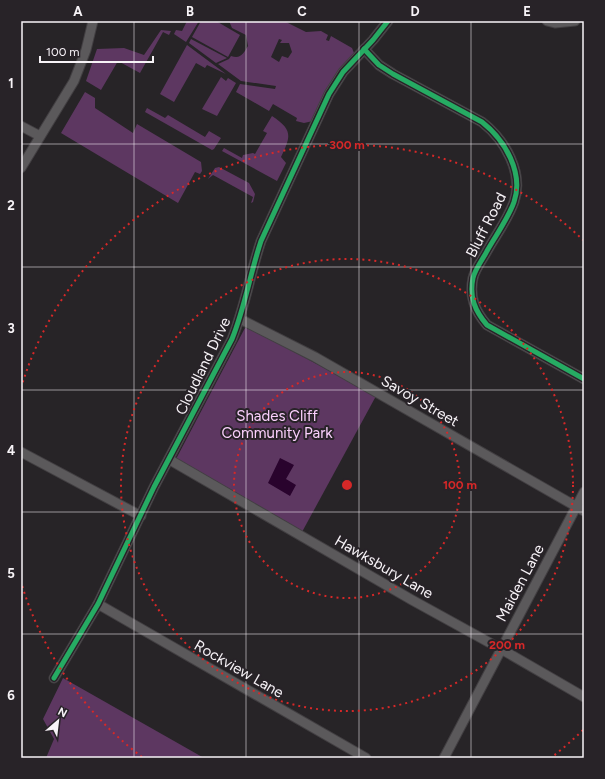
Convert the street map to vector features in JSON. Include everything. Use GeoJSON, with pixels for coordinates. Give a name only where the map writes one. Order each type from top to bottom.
{"type":"FeatureCollection","features":[{"type":"Feature","properties":{"kind":"street"},"geometry":{"type":"LineString","coordinates":[[21,168],[74,81],[90,39],[93,21]]}},
{"type":"Feature","properties":{"kind":"street","name":"Cloudland Drive"},"geometry":{"type":"LineString","coordinates":[[54,678],[98,604],[240,319],[252,275],[253,265],[261,241],[330,94],[343,72],[388,21]]}},
{"type":"Feature","properties":{"kind":"street"},"geometry":{"type":"LineString","coordinates":[[547,21],[555,23],[575,21]]}},
{"type":"Feature","properties":{"kind":"street","name":"Bluff Road"},"geometry":{"type":"LineString","coordinates":[[364,49],[379,65],[393,74],[482,122],[493,130],[502,142],[512,160],[517,180],[514,202],[473,276],[472,299],[477,314],[486,325],[584,379]]}},
{"type":"Feature","properties":{"kind":"street"},"geometry":{"type":"LineString","coordinates":[[21,126],[40,136]]}},
{"type":"Feature","properties":{"kind":"street","name":"Savoy Street"},"geometry":{"type":"LineString","coordinates":[[240,319],[315,358],[580,509]]}},
{"type":"Feature","properties":{"kind":"street"},"geometry":{"type":"LineString","coordinates":[[21,452],[141,516]]}},
{"type":"Feature","properties":{"kind":"street","name":"Hawksbury Lane"},"geometry":{"type":"LineString","coordinates":[[170,460],[412,600],[584,697]]}},
{"type":"Feature","properties":{"kind":"street","name":"Maiden Lane"},"geometry":{"type":"LineString","coordinates":[[444,758],[501,649],[580,509],[584,492]]}},
{"type":"Feature","properties":{"kind":"street","name":"Rockview Lane"},"geometry":{"type":"LineString","coordinates":[[98,604],[366,758]]}},
{"type":"Feature","properties":{"kind":"green space"},"geometry":{"type":"Polygon","coordinates":[[[187,21],[199,21],[186,42],[174,34],[176,30],[182,31],[187,21]]]}},
{"type":"Feature","properties":{"kind":"green space"},"geometry":{"type":"Polygon","coordinates":[[[201,21],[216,21],[240,35],[228,57],[192,37],[201,21]]]}},
{"type":"Feature","properties":{"kind":"green space"},"geometry":{"type":"Polygon","coordinates":[[[229,21],[284,21],[306,32],[321,31],[328,35],[326,40],[329,41],[331,36],[352,48],[354,53],[313,121],[304,123],[296,121],[297,118],[273,104],[269,111],[236,92],[240,84],[275,89],[276,86],[241,81],[218,64],[229,59],[231,56],[237,57],[241,55],[248,46],[246,35],[232,28],[229,21]],[[279,39],[271,57],[279,62],[282,56],[288,58],[292,52],[289,43],[280,43],[282,40],[279,39]]]}},
{"type":"Feature","properties":{"kind":"green space"},"geometry":{"type":"Polygon","coordinates":[[[161,30],[171,31],[169,35],[163,32],[140,73],[118,61],[101,90],[86,81],[97,49],[124,48],[144,55],[161,30]]]}},
{"type":"Feature","properties":{"kind":"green space"},"geometry":{"type":"Polygon","coordinates":[[[191,39],[227,58],[216,63],[189,43],[191,39]]]}},
{"type":"Feature","properties":{"kind":"green space"},"geometry":{"type":"Polygon","coordinates":[[[187,45],[226,74],[207,65],[205,68],[196,63],[174,102],[160,94],[187,45]]]}},
{"type":"Feature","properties":{"kind":"green space"},"geometry":{"type":"Polygon","coordinates":[[[221,77],[226,81],[228,78],[236,83],[217,116],[202,109],[221,77]]]}},
{"type":"Feature","properties":{"kind":"green space"},"geometry":{"type":"Polygon","coordinates":[[[85,92],[95,98],[95,108],[133,133],[137,124],[201,162],[202,171],[200,174],[195,172],[178,203],[61,133],[85,92]]]}},
{"type":"Feature","properties":{"kind":"green space"},"geometry":{"type":"Polygon","coordinates":[[[147,108],[165,118],[168,115],[205,137],[209,131],[221,138],[212,150],[145,112],[147,108]]]}},
{"type":"Feature","properties":{"kind":"green space"},"geometry":{"type":"Polygon","coordinates":[[[272,116],[284,125],[288,134],[287,144],[281,157],[286,163],[277,181],[222,151],[224,148],[242,158],[243,155],[255,154],[267,133],[263,131],[272,116]]]}},
{"type":"Feature","properties":{"kind":"green space"},"geometry":{"type":"Polygon","coordinates":[[[219,167],[249,183],[255,194],[253,202],[251,203],[253,197],[213,175],[208,179],[215,168],[219,167]]]}},
{"type":"Feature","properties":{"kind":"green space","name":"Shades Cliff Community Park"},"geometry":{"type":"Polygon","coordinates":[[[246,326],[376,396],[302,532],[176,459],[246,326]]]}},
{"type":"Feature","properties":{"kind":"green space"},"geometry":{"type":"Polygon","coordinates":[[[63,678],[204,758],[46,758],[54,739],[43,719],[63,678]]]}},
{"type":"Feature","properties":{"kind":"shaded area"},"geometry":{"type":"Polygon","coordinates":[[[280,458],[294,465],[286,479],[296,485],[290,496],[268,483],[280,458]]]}},
{"type":"Feature","properties":{"kind":"cycle path"},"geometry":{"type":"LineString","coordinates":[[54,678],[98,604],[154,487],[232,339],[261,241],[329,94],[343,72],[373,40],[388,21]]}},
{"type":"Feature","properties":{"kind":"cycle path"},"geometry":{"type":"LineString","coordinates":[[364,49],[379,65],[393,74],[482,122],[498,138],[505,148],[514,169],[516,191],[509,215],[479,264],[474,275],[472,291],[476,309],[487,325],[584,379]]}}]}
